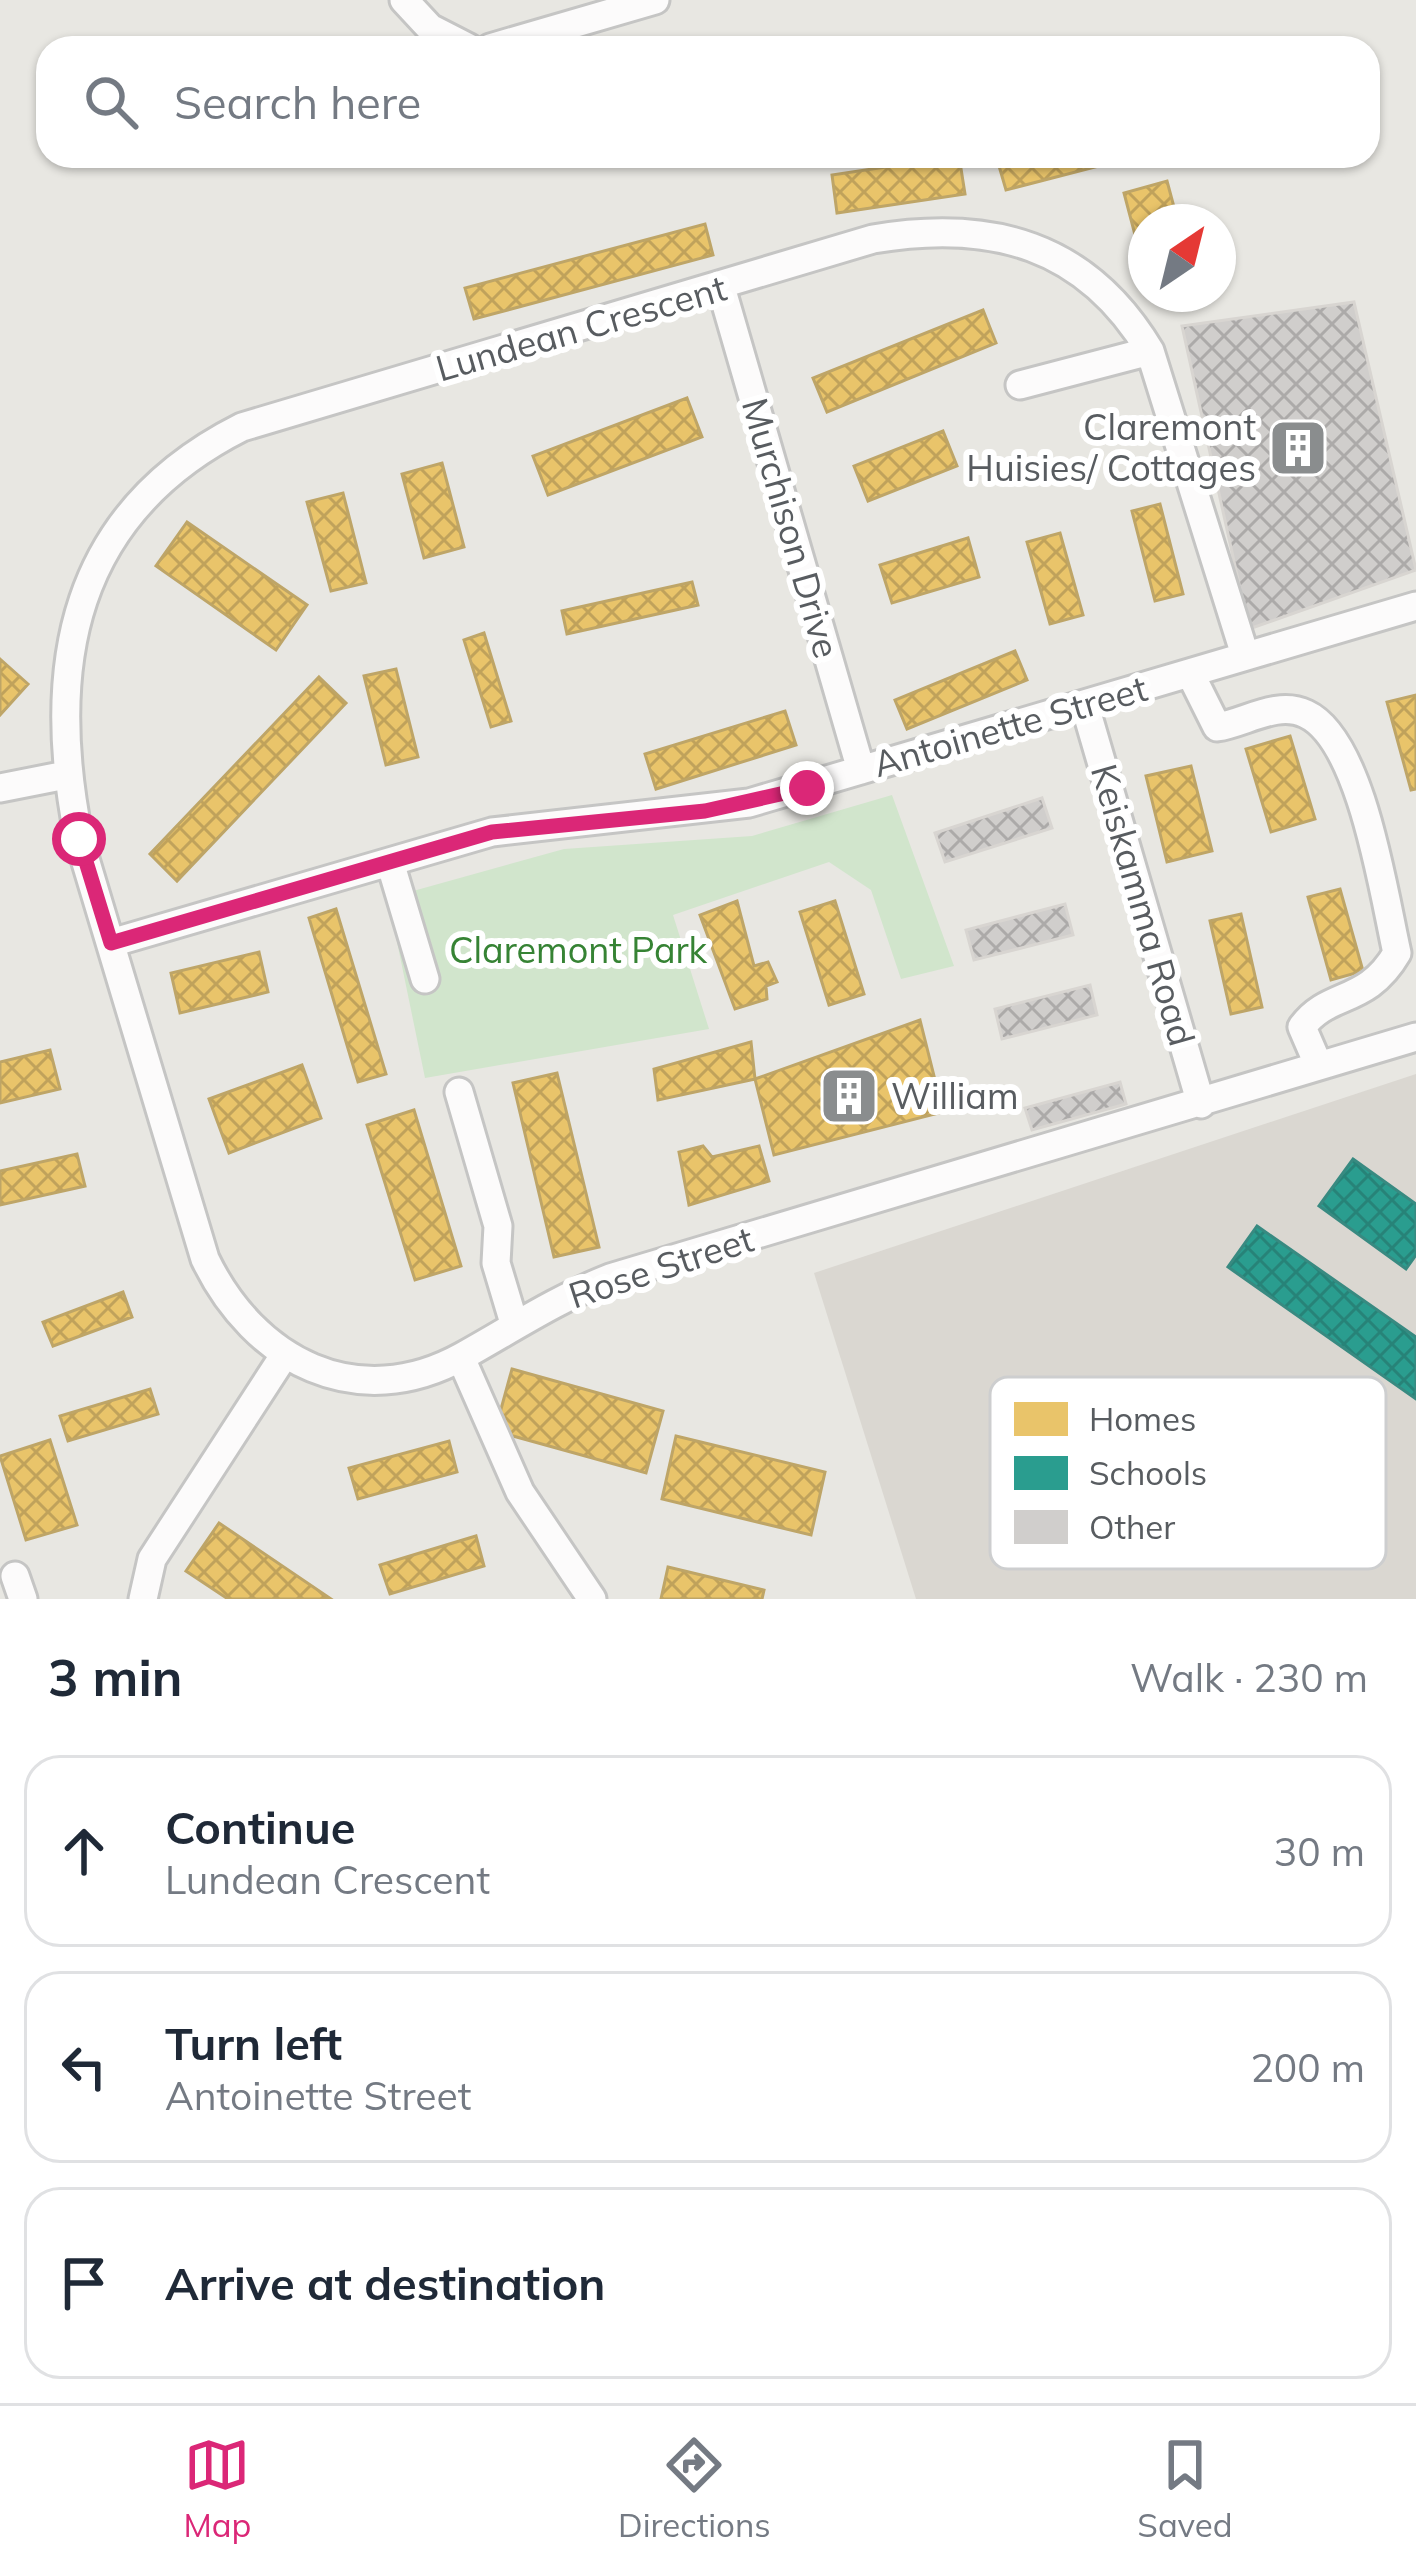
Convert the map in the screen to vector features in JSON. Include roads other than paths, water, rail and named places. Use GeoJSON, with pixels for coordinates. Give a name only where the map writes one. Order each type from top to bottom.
{"type":"FeatureCollection","features":[{"type":"Feature","properties":{"kind":"street"},"geometry":{"type":"LineString","coordinates":[[404,0],[430,28],[446,36]]}},
{"type":"Feature","properties":{"kind":"street"},"geometry":{"type":"LineString","coordinates":[[531,36],[655,0]]}},
{"type":"Feature","properties":{"kind":"street","name":"Lundean Crescent"},"geometry":{"type":"LineString","coordinates":[[111,943],[66,775],[63,704],[72,627],[100,554],[145,496],[189,458],[242,428],[873,239],[933,229],[986,232],[1042,250],[1090,279],[1132,320],[1150,351],[1246,655]]}},
{"type":"Feature","properties":{"kind":"street","name":"Murchison Drive"},"geometry":{"type":"LineString","coordinates":[[721,286],[861,770]]}},
{"type":"Feature","properties":{"kind":"street"},"geometry":{"type":"LineString","coordinates":[[1020,385],[1150,351]]}},
{"type":"Feature","properties":{"kind":"street","name":"Antoinette Street"},"geometry":{"type":"LineString","coordinates":[[111,943],[492,832],[749,803],[1416,606]]}},
{"type":"Feature","properties":{"kind":"street"},"geometry":{"type":"LineString","coordinates":[[1190,673],[1216,728],[1273,709],[1306,714],[1338,744],[1368,826],[1397,953],[1381,980],[1313,1012],[1302,1027],[1318,1064]]}},
{"type":"Feature","properties":{"kind":"street","name":"Keiskamma Road"},"geometry":{"type":"LineString","coordinates":[[1085,706],[1201,1104]]}},
{"type":"Feature","properties":{"kind":"street"},"geometry":{"type":"LineString","coordinates":[[0,788],[66,775]]}},
{"type":"Feature","properties":{"kind":"street"},"geometry":{"type":"LineString","coordinates":[[390,862],[425,979]]}},
{"type":"Feature","properties":{"kind":"street","name":"Rose Street"},"geometry":{"type":"LineString","coordinates":[[111,943],[206,1259],[222,1294],[248,1326],[285,1354],[316,1372],[352,1382],[424,1370],[461,1358],[514,1323],[610,1278],[1416,1037]]}},
{"type":"Feature","properties":{"kind":"street"},"geometry":{"type":"LineString","coordinates":[[459,1092],[498,1226],[496,1263],[514,1323]]}},
{"type":"Feature","properties":{"kind":"street"},"geometry":{"type":"LineString","coordinates":[[143,1599],[152,1559],[285,1354]]}},
{"type":"Feature","properties":{"kind":"street"},"geometry":{"type":"LineString","coordinates":[[461,1358],[520,1492],[592,1599]]}},
{"type":"Feature","properties":{"kind":"place","name":"Claremont Huisies/ Cottages"},"geometry":{"type":"Point","coordinates":[1298,448]}},
{"type":"Feature","properties":{"kind":"place","name":"William"},"geometry":{"type":"Point","coordinates":[849,1096]}},
{"type":"Feature","properties":{"kind":"park label","name":"Claremont Park"},"geometry":{"type":"Point","coordinates":[578,950]}}]}
